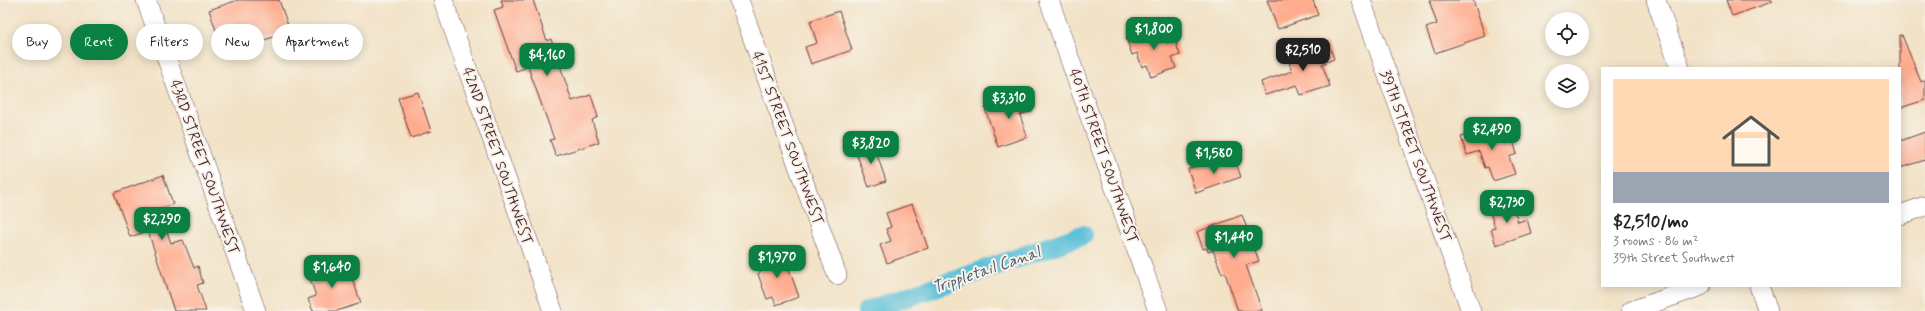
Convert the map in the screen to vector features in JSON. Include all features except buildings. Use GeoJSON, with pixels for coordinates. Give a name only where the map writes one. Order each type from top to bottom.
{"type":"FeatureCollection","features":[{"type":"Feature","properties":{"kind":"street","name":"43RD STREET SOUTHWEST"},"geometry":{"type":"LineString","coordinates":[[146,0],[256,311]]}},
{"type":"Feature","properties":{"kind":"street","name":"42ND STREET SOUTHWEST"},"geometry":{"type":"LineString","coordinates":[[443,0],[553,311]]}},
{"type":"Feature","properties":{"kind":"street","name":"41ST STREET SOUTHWEST"},"geometry":{"type":"LineString","coordinates":[[739,0],[837,275]]}},
{"type":"Feature","properties":{"kind":"street","name":"40TH STREET SOUTHWEST"},"geometry":{"type":"LineString","coordinates":[[1049,0],[1158,311]]}},
{"type":"Feature","properties":{"kind":"street","name":"39TH STREET SOUTHWEST"},"geometry":{"type":"LineString","coordinates":[[1361,0],[1471,311]]}},
{"type":"Feature","properties":{"kind":"street"},"geometry":{"type":"LineString","coordinates":[[1656,0],[1680,67]]}},
{"type":"Feature","properties":{"kind":"street"},"geometry":{"type":"LineString","coordinates":[[1901,215],[1925,206]]}},
{"type":"Feature","properties":{"kind":"street"},"geometry":{"type":"LineString","coordinates":[[1631,311],[1698,287]]}},
{"type":"Feature","properties":{"kind":"street"},"geometry":{"type":"LineString","coordinates":[[1759,287],[1768,311]]}},
{"type":"Feature","properties":{"kind":"waterway","name":"Trippletail Canal"},"geometry":{"type":"LineString","coordinates":[[867,311],[1083,235]]}}]}
